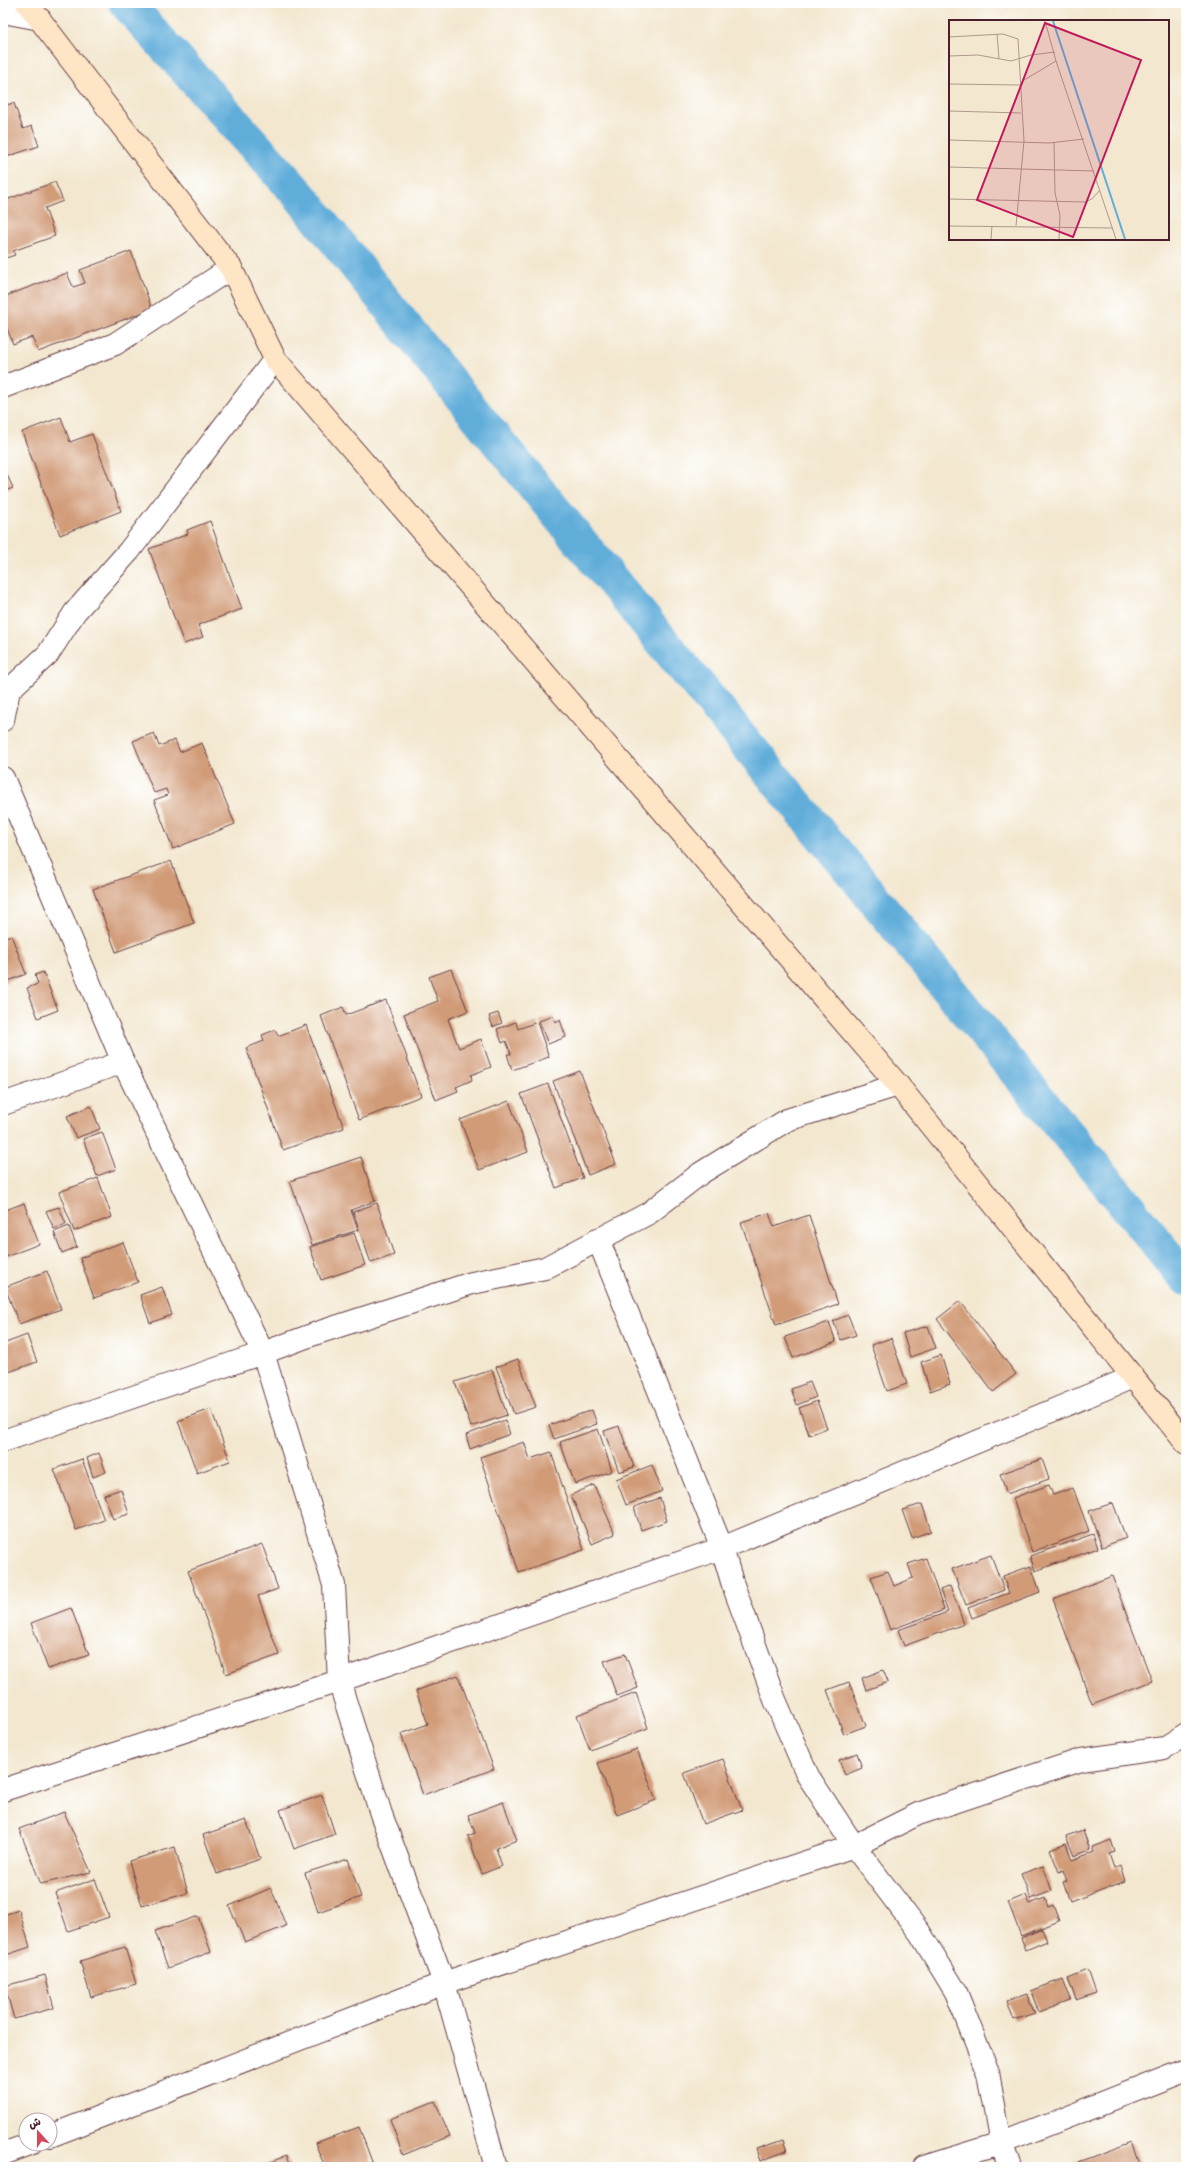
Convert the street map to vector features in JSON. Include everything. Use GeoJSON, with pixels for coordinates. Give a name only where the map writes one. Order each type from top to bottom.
{"type":"FeatureCollection","features":[{"type":"Feature","properties":{"kind":"street"},"geometry":{"type":"LineString","coordinates":[[3,12],[34,11],[231,268],[275,359],[898,1085],[1186,1443]]}},
{"type":"Feature","properties":{"kind":"street"},"geometry":{"type":"LineString","coordinates":[[3,387],[115,344],[231,268]]}},
{"type":"Feature","properties":{"kind":"street"},"geometry":{"type":"LineString","coordinates":[[3,720],[9,690],[48,654],[75,612],[129,551],[275,359]]}},
{"type":"Feature","properties":{"kind":"street"},"geometry":{"type":"LineString","coordinates":[[3,778],[124,1062],[263,1353],[334,1585],[339,1681],[381,1814],[444,1984],[496,2167]]}},
{"type":"Feature","properties":{"kind":"street"},"geometry":{"type":"LineString","coordinates":[[3,1104],[124,1062]]}},
{"type":"Feature","properties":{"kind":"street"},"geometry":{"type":"LineString","coordinates":[[3,1441],[263,1353],[317,1332],[472,1283],[545,1268],[649,1213],[701,1173],[787,1120],[898,1085]]}},
{"type":"Feature","properties":{"kind":"street"},"geometry":{"type":"LineString","coordinates":[[598,1239],[722,1548],[732,1582],[775,1700],[808,1776],[854,1846],[920,1933],[956,1992],[988,2073],[1001,2143],[1010,2167]]}},
{"type":"Feature","properties":{"kind":"street"},"geometry":{"type":"LineString","coordinates":[[3,1790],[339,1681],[722,1548],[1133,1377]]}},
{"type":"Feature","properties":{"kind":"street"},"geometry":{"type":"LineString","coordinates":[[58,2133],[444,1984],[854,1846],[918,1814],[1081,1760],[1164,1748],[1186,1734]]}},
{"type":"Feature","properties":{"kind":"street"},"geometry":{"type":"LineString","coordinates":[[924,2167],[1001,2143],[1186,2070]]}},
{"type":"Feature","properties":{"kind":"street"},"geometry":{"type":"LineString","coordinates":[[3,2154],[18,2148]]}},
{"type":"Feature","properties":{"kind":"building"},"geometry":{"type":"Polygon","coordinates":[[[3,97],[6,105],[14,103],[23,129],[32,126],[39,146],[3,158],[3,97]]]}},
{"type":"Feature","properties":{"kind":"building"},"geometry":{"type":"Polygon","coordinates":[[[55,182],[63,201],[45,208],[55,236],[13,251],[15,255],[3,259],[3,201],[55,182]]]}},
{"type":"Feature","properties":{"kind":"building"},"geometry":{"type":"Polygon","coordinates":[[[131,251],[152,309],[38,352],[32,337],[13,344],[3,318],[3,311],[7,310],[3,297],[67,273],[73,287],[85,283],[80,270],[131,251]]]}},
{"type":"Feature","properties":{"kind":"building"},"geometry":{"type":"Polygon","coordinates":[[[61,417],[70,442],[92,434],[121,511],[60,535],[22,432],[61,417]]]}},
{"type":"Feature","properties":{"kind":"building"},"geometry":{"type":"Polygon","coordinates":[[[3,466],[13,488],[5,491],[3,487],[3,466]]]}},
{"type":"Feature","properties":{"kind":"building"},"geometry":{"type":"Polygon","coordinates":[[[210,521],[242,609],[198,625],[203,637],[184,644],[149,549],[188,534],[187,530],[210,521]]]}},
{"type":"Feature","properties":{"kind":"building"},"geometry":{"type":"Polygon","coordinates":[[[154,733],[159,746],[175,740],[180,752],[202,743],[235,824],[173,849],[154,800],[168,795],[166,789],[154,793],[133,741],[154,733]]]}},
{"type":"Feature","properties":{"kind":"building"},"geometry":{"type":"Polygon","coordinates":[[[171,861],[194,923],[116,952],[93,889],[171,861]]]}},
{"type":"Feature","properties":{"kind":"building"},"geometry":{"type":"Polygon","coordinates":[[[11,935],[26,974],[3,983],[3,938],[11,935]]]}},
{"type":"Feature","properties":{"kind":"building"},"geometry":{"type":"Polygon","coordinates":[[[451,969],[468,1011],[448,1019],[459,1048],[481,1039],[491,1067],[471,1075],[472,1080],[456,1087],[458,1091],[436,1100],[404,1014],[438,1001],[429,977],[451,969]]]}},
{"type":"Feature","properties":{"kind":"building"},"geometry":{"type":"Polygon","coordinates":[[[43,972],[58,1010],[38,1018],[27,988],[38,984],[35,975],[43,972]]]}},
{"type":"Feature","properties":{"kind":"building"},"geometry":{"type":"Polygon","coordinates":[[[386,1000],[421,1096],[359,1120],[321,1016],[343,1007],[346,1015],[386,1000]]]}},
{"type":"Feature","properties":{"kind":"building"},"geometry":{"type":"Polygon","coordinates":[[[498,1013],[502,1023],[493,1027],[489,1016],[498,1013]]]}},
{"type":"Feature","properties":{"kind":"building"},"geometry":{"type":"Polygon","coordinates":[[[553,1016],[555,1022],[560,1020],[566,1037],[548,1044],[539,1021],[553,1016]]]}},
{"type":"Feature","properties":{"kind":"building"},"geometry":{"type":"Polygon","coordinates":[[[516,1022],[518,1029],[537,1022],[549,1057],[512,1070],[507,1054],[511,1054],[506,1041],[502,1043],[497,1029],[516,1022]]]}},
{"type":"Feature","properties":{"kind":"building"},"geometry":{"type":"Polygon","coordinates":[[[306,1025],[344,1128],[283,1150],[246,1048],[264,1041],[262,1035],[275,1030],[278,1036],[306,1025]]]}},
{"type":"Feature","properties":{"kind":"building"},"geometry":{"type":"Polygon","coordinates":[[[580,1071],[616,1164],[588,1175],[553,1081],[580,1071]]]}},
{"type":"Feature","properties":{"kind":"building"},"geometry":{"type":"Polygon","coordinates":[[[548,1084],[583,1178],[556,1188],[521,1094],[548,1084]]]}},
{"type":"Feature","properties":{"kind":"building"},"geometry":{"type":"Polygon","coordinates":[[[509,1101],[528,1152],[479,1170],[460,1120],[509,1101]]]}},
{"type":"Feature","properties":{"kind":"building"},"geometry":{"type":"Polygon","coordinates":[[[91,1106],[100,1129],[76,1138],[67,1116],[91,1106]]]}},
{"type":"Feature","properties":{"kind":"building"},"geometry":{"type":"Polygon","coordinates":[[[102,1132],[116,1169],[97,1176],[83,1139],[102,1132]]]}},
{"type":"Feature","properties":{"kind":"building"},"geometry":{"type":"Polygon","coordinates":[[[361,1157],[375,1201],[351,1210],[358,1230],[312,1245],[290,1181],[361,1157]]]}},
{"type":"Feature","properties":{"kind":"building"},"geometry":{"type":"Polygon","coordinates":[[[98,1178],[112,1217],[74,1231],[59,1192],[98,1178]]]}},
{"type":"Feature","properties":{"kind":"building"},"geometry":{"type":"Polygon","coordinates":[[[24,1203],[39,1244],[3,1258],[3,1211],[24,1203]]]}},
{"type":"Feature","properties":{"kind":"building"},"geometry":{"type":"Polygon","coordinates":[[[377,1203],[394,1255],[371,1263],[353,1212],[377,1203]]]}},
{"type":"Feature","properties":{"kind":"building"},"geometry":{"type":"Polygon","coordinates":[[[59,1207],[66,1224],[54,1229],[46,1211],[59,1207]]]}},
{"type":"Feature","properties":{"kind":"building"},"geometry":{"type":"Polygon","coordinates":[[[769,1213],[774,1227],[809,1215],[838,1304],[776,1325],[741,1222],[769,1213]]]}},
{"type":"Feature","properties":{"kind":"building"},"geometry":{"type":"Polygon","coordinates":[[[69,1226],[77,1247],[62,1253],[54,1232],[69,1226]]]}},
{"type":"Feature","properties":{"kind":"building"},"geometry":{"type":"Polygon","coordinates":[[[354,1233],[365,1265],[321,1280],[310,1247],[354,1233]]]}},
{"type":"Feature","properties":{"kind":"building"},"geometry":{"type":"Polygon","coordinates":[[[123,1242],[138,1282],[94,1298],[80,1258],[123,1242]]]}},
{"type":"Feature","properties":{"kind":"building"},"geometry":{"type":"Polygon","coordinates":[[[47,1271],[61,1309],[19,1324],[5,1287],[47,1271]]]}},
{"type":"Feature","properties":{"kind":"building"},"geometry":{"type":"Polygon","coordinates":[[[162,1287],[172,1315],[150,1323],[140,1295],[162,1287]]]}},
{"type":"Feature","properties":{"kind":"building"},"geometry":{"type":"Polygon","coordinates":[[[960,1301],[1016,1374],[993,1392],[937,1319],[960,1301]]]}},
{"type":"Feature","properties":{"kind":"building"},"geometry":{"type":"Polygon","coordinates":[[[848,1315],[856,1335],[841,1340],[833,1321],[848,1315]]]}},
{"type":"Feature","properties":{"kind":"building"},"geometry":{"type":"Polygon","coordinates":[[[829,1322],[836,1342],[793,1358],[785,1337],[829,1322]]]}},
{"type":"Feature","properties":{"kind":"building"},"geometry":{"type":"Polygon","coordinates":[[[928,1326],[936,1348],[910,1357],[903,1333],[928,1326]]]}},
{"type":"Feature","properties":{"kind":"building"},"geometry":{"type":"Polygon","coordinates":[[[27,1335],[37,1362],[3,1374],[3,1344],[27,1335]]]}},
{"type":"Feature","properties":{"kind":"building"},"geometry":{"type":"Polygon","coordinates":[[[891,1338],[907,1384],[887,1391],[871,1345],[891,1338]]]}},
{"type":"Feature","properties":{"kind":"building"},"geometry":{"type":"Polygon","coordinates":[[[941,1355],[950,1384],[930,1391],[921,1362],[941,1355]]]}},
{"type":"Feature","properties":{"kind":"building"},"geometry":{"type":"Polygon","coordinates":[[[518,1359],[536,1407],[514,1414],[496,1367],[518,1359]]]}},
{"type":"Feature","properties":{"kind":"building"},"geometry":{"type":"Polygon","coordinates":[[[492,1370],[507,1415],[471,1427],[455,1382],[492,1370]]]}},
{"type":"Feature","properties":{"kind":"building"},"geometry":{"type":"Polygon","coordinates":[[[810,1382],[816,1397],[797,1405],[791,1389],[810,1382]]]}},
{"type":"Feature","properties":{"kind":"building"},"geometry":{"type":"Polygon","coordinates":[[[817,1401],[827,1428],[809,1435],[799,1408],[817,1401]]]}},
{"type":"Feature","properties":{"kind":"building"},"geometry":{"type":"Polygon","coordinates":[[[211,1409],[230,1461],[197,1473],[178,1421],[211,1409]]]}},
{"type":"Feature","properties":{"kind":"building"},"geometry":{"type":"Polygon","coordinates":[[[592,1410],[597,1424],[554,1439],[549,1425],[592,1410]]]}},
{"type":"Feature","properties":{"kind":"building"},"geometry":{"type":"Polygon","coordinates":[[[505,1420],[510,1434],[470,1449],[466,1435],[505,1420]]]}},
{"type":"Feature","properties":{"kind":"building"},"geometry":{"type":"Polygon","coordinates":[[[619,1426],[634,1467],[619,1472],[604,1431],[619,1426]]]}},
{"type":"Feature","properties":{"kind":"building"},"geometry":{"type":"Polygon","coordinates":[[[598,1429],[612,1471],[575,1484],[560,1442],[598,1429]]]}},
{"type":"Feature","properties":{"kind":"building"},"geometry":{"type":"Polygon","coordinates":[[[524,1442],[530,1459],[551,1452],[584,1550],[519,1572],[480,1457],[524,1442]]]}},
{"type":"Feature","properties":{"kind":"building"},"geometry":{"type":"Polygon","coordinates":[[[99,1453],[106,1472],[93,1477],[87,1458],[99,1453]]]}},
{"type":"Feature","properties":{"kind":"building"},"geometry":{"type":"Polygon","coordinates":[[[82,1459],[104,1520],[76,1530],[54,1469],[82,1459]]]}},
{"type":"Feature","properties":{"kind":"building"},"geometry":{"type":"Polygon","coordinates":[[[1042,1459],[1049,1479],[1007,1494],[1000,1474],[1042,1459]]]}},
{"type":"Feature","properties":{"kind":"building"},"geometry":{"type":"Polygon","coordinates":[[[652,1465],[662,1491],[626,1505],[616,1479],[652,1465]]]}},
{"type":"Feature","properties":{"kind":"building"},"geometry":{"type":"Polygon","coordinates":[[[594,1485],[615,1534],[592,1544],[571,1495],[594,1485]]]}},
{"type":"Feature","properties":{"kind":"building"},"geometry":{"type":"Polygon","coordinates":[[[1049,1485],[1053,1495],[1073,1488],[1089,1531],[1032,1552],[1013,1498],[1049,1485]]]}},
{"type":"Feature","properties":{"kind":"building"},"geometry":{"type":"Polygon","coordinates":[[[121,1489],[129,1514],[113,1519],[104,1495],[121,1489]]]}},
{"type":"Feature","properties":{"kind":"building"},"geometry":{"type":"Polygon","coordinates":[[[660,1498],[667,1521],[641,1530],[634,1507],[660,1498]]]}},
{"type":"Feature","properties":{"kind":"building"},"geometry":{"type":"Polygon","coordinates":[[[1113,1503],[1126,1538],[1102,1547],[1089,1511],[1113,1503]]]}},
{"type":"Feature","properties":{"kind":"building"},"geometry":{"type":"Polygon","coordinates":[[[922,1504],[931,1531],[912,1538],[902,1510],[922,1504]]]}},
{"type":"Feature","properties":{"kind":"building"},"geometry":{"type":"Polygon","coordinates":[[[1093,1534],[1098,1548],[1035,1571],[1030,1556],[1093,1534]]]}},
{"type":"Feature","properties":{"kind":"building"},"geometry":{"type":"Polygon","coordinates":[[[262,1544],[278,1589],[258,1596],[279,1655],[226,1674],[188,1571],[262,1544]]]}},
{"type":"Feature","properties":{"kind":"building"},"geometry":{"type":"Polygon","coordinates":[[[991,1555],[1004,1590],[966,1605],[952,1569],[991,1555]]]}},
{"type":"Feature","properties":{"kind":"building"},"geometry":{"type":"Polygon","coordinates":[[[926,1558],[944,1610],[890,1630],[871,1577],[888,1571],[894,1586],[913,1578],[908,1564],[926,1558]]]}},
{"type":"Feature","properties":{"kind":"building"},"geometry":{"type":"Polygon","coordinates":[[[1031,1566],[1040,1592],[972,1618],[968,1608],[1009,1593],[1003,1576],[1031,1566]]]}},
{"type":"Feature","properties":{"kind":"building"},"geometry":{"type":"Polygon","coordinates":[[[1112,1576],[1152,1681],[1092,1704],[1053,1599],[1112,1576]]]}},
{"type":"Feature","properties":{"kind":"building"},"geometry":{"type":"Polygon","coordinates":[[[950,1586],[964,1624],[904,1646],[898,1630],[948,1612],[940,1590],[950,1586]]]}},
{"type":"Feature","properties":{"kind":"building"},"geometry":{"type":"Polygon","coordinates":[[[71,1608],[89,1655],[48,1669],[31,1623],[71,1608]]]}},
{"type":"Feature","properties":{"kind":"building"},"geometry":{"type":"Polygon","coordinates":[[[625,1654],[638,1688],[617,1696],[604,1661],[625,1654]]]}},
{"type":"Feature","properties":{"kind":"building"},"geometry":{"type":"Polygon","coordinates":[[[883,1670],[888,1682],[866,1690],[862,1678],[883,1670]]]}},
{"type":"Feature","properties":{"kind":"building"},"geometry":{"type":"Polygon","coordinates":[[[458,1675],[494,1769],[423,1795],[401,1734],[428,1724],[416,1691],[458,1675]]]}},
{"type":"Feature","properties":{"kind":"building"},"geometry":{"type":"Polygon","coordinates":[[[849,1682],[866,1726],[844,1734],[827,1690],[849,1682]]]}},
{"type":"Feature","properties":{"kind":"building"},"geometry":{"type":"Polygon","coordinates":[[[636,1693],[648,1728],[590,1750],[577,1715],[636,1693]]]}},
{"type":"Feature","properties":{"kind":"building"},"geometry":{"type":"Polygon","coordinates":[[[637,1749],[656,1800],[617,1815],[598,1763],[637,1749]]]}},
{"type":"Feature","properties":{"kind":"building"},"geometry":{"type":"Polygon","coordinates":[[[857,1753],[862,1768],[845,1775],[839,1760],[857,1753]]]}},
{"type":"Feature","properties":{"kind":"building"},"geometry":{"type":"Polygon","coordinates":[[[723,1759],[742,1810],[703,1824],[684,1773],[723,1759]]]}},
{"type":"Feature","properties":{"kind":"building"},"geometry":{"type":"Polygon","coordinates":[[[322,1795],[335,1834],[294,1849],[280,1810],[322,1795]]]}},
{"type":"Feature","properties":{"kind":"building"},"geometry":{"type":"Polygon","coordinates":[[[503,1802],[517,1840],[496,1848],[502,1866],[482,1874],[468,1836],[475,1833],[468,1815],[503,1802]]]}},
{"type":"Feature","properties":{"kind":"building"},"geometry":{"type":"Polygon","coordinates":[[[64,1812],[91,1872],[41,1884],[19,1829],[64,1812]]]}},
{"type":"Feature","properties":{"kind":"building"},"geometry":{"type":"Polygon","coordinates":[[[246,1820],[260,1859],[217,1874],[203,1835],[246,1820]]]}},
{"type":"Feature","properties":{"kind":"building"},"geometry":{"type":"Polygon","coordinates":[[[1083,1830],[1090,1850],[1074,1856],[1066,1836],[1083,1830]]]}},
{"type":"Feature","properties":{"kind":"building"},"geometry":{"type":"Polygon","coordinates":[[[1111,1840],[1115,1852],[1109,1854],[1114,1868],[1120,1865],[1125,1881],[1070,1902],[1063,1882],[1067,1881],[1063,1870],[1059,1872],[1050,1849],[1066,1843],[1072,1860],[1094,1852],[1092,1847],[1111,1840]]]}},
{"type":"Feature","properties":{"kind":"building"},"geometry":{"type":"Polygon","coordinates":[[[175,1847],[188,1893],[142,1906],[129,1861],[175,1847]]]}},
{"type":"Feature","properties":{"kind":"building"},"geometry":{"type":"Polygon","coordinates":[[[348,1859],[361,1897],[318,1912],[305,1873],[348,1859]]]}},
{"type":"Feature","properties":{"kind":"building"},"geometry":{"type":"Polygon","coordinates":[[[1043,1866],[1052,1891],[1031,1899],[1021,1874],[1043,1866]]]}},
{"type":"Feature","properties":{"kind":"building"},"geometry":{"type":"Polygon","coordinates":[[[95,1879],[109,1917],[68,1931],[55,1893],[95,1879]]]}},
{"type":"Feature","properties":{"kind":"building"},"geometry":{"type":"Polygon","coordinates":[[[271,1888],[286,1926],[245,1942],[229,1906],[271,1888]]]}},
{"type":"Feature","properties":{"kind":"building"},"geometry":{"type":"Polygon","coordinates":[[[1026,1895],[1030,1904],[1045,1898],[1048,1907],[1053,1905],[1059,1921],[1021,1936],[1008,1902],[1026,1895]]]}},
{"type":"Feature","properties":{"kind":"building"},"geometry":{"type":"Polygon","coordinates":[[[19,1910],[30,1947],[3,1956],[3,1915],[19,1910]]]}},
{"type":"Feature","properties":{"kind":"building"},"geometry":{"type":"Polygon","coordinates":[[[198,1916],[211,1952],[168,1968],[155,1931],[198,1916]]]}},
{"type":"Feature","properties":{"kind":"building"},"geometry":{"type":"Polygon","coordinates":[[[1042,1929],[1047,1941],[1026,1950],[1021,1938],[1042,1929]]]}},
{"type":"Feature","properties":{"kind":"building"},"geometry":{"type":"Polygon","coordinates":[[[125,1947],[136,1984],[91,1997],[80,1961],[125,1947]]]}},
{"type":"Feature","properties":{"kind":"building"},"geometry":{"type":"Polygon","coordinates":[[[1088,1970],[1096,1993],[1076,2000],[1068,1978],[1088,1970]]]}},
{"type":"Feature","properties":{"kind":"building"},"geometry":{"type":"Polygon","coordinates":[[[45,1975],[54,2008],[14,2019],[5,1986],[45,1975]]]}},
{"type":"Feature","properties":{"kind":"building"},"geometry":{"type":"Polygon","coordinates":[[[1063,1979],[1071,2000],[1039,2012],[1031,1991],[1063,1979]]]}},
{"type":"Feature","properties":{"kind":"building"},"geometry":{"type":"Polygon","coordinates":[[[1027,1994],[1035,2013],[1014,2020],[1007,2001],[1027,1994]]]}},
{"type":"Feature","properties":{"kind":"building"},"geometry":{"type":"Polygon","coordinates":[[[435,2101],[450,2136],[403,2155],[390,2119],[435,2101]]]}},
{"type":"Feature","properties":{"kind":"building"},"geometry":{"type":"Polygon","coordinates":[[[359,2127],[374,2167],[325,2167],[315,2143],[359,2127]]]}},
{"type":"Feature","properties":{"kind":"building"},"geometry":{"type":"Polygon","coordinates":[[[783,2140],[787,2151],[760,2161],[756,2149],[783,2140]]]}},
{"type":"Feature","properties":{"kind":"building"},"geometry":{"type":"Polygon","coordinates":[[[1132,2142],[1141,2167],[1067,2167],[1067,2166],[1132,2142]]]}},
{"type":"Feature","properties":{"kind":"building"},"geometry":{"type":"Polygon","coordinates":[[[286,2156],[290,2167],[257,2167],[286,2156]]]}},
{"type":"Feature","properties":{"kind":"waterway"},"geometry":{"type":"LineString","coordinates":[[126,3],[300,196],[489,431],[1186,1278]]}}]}
